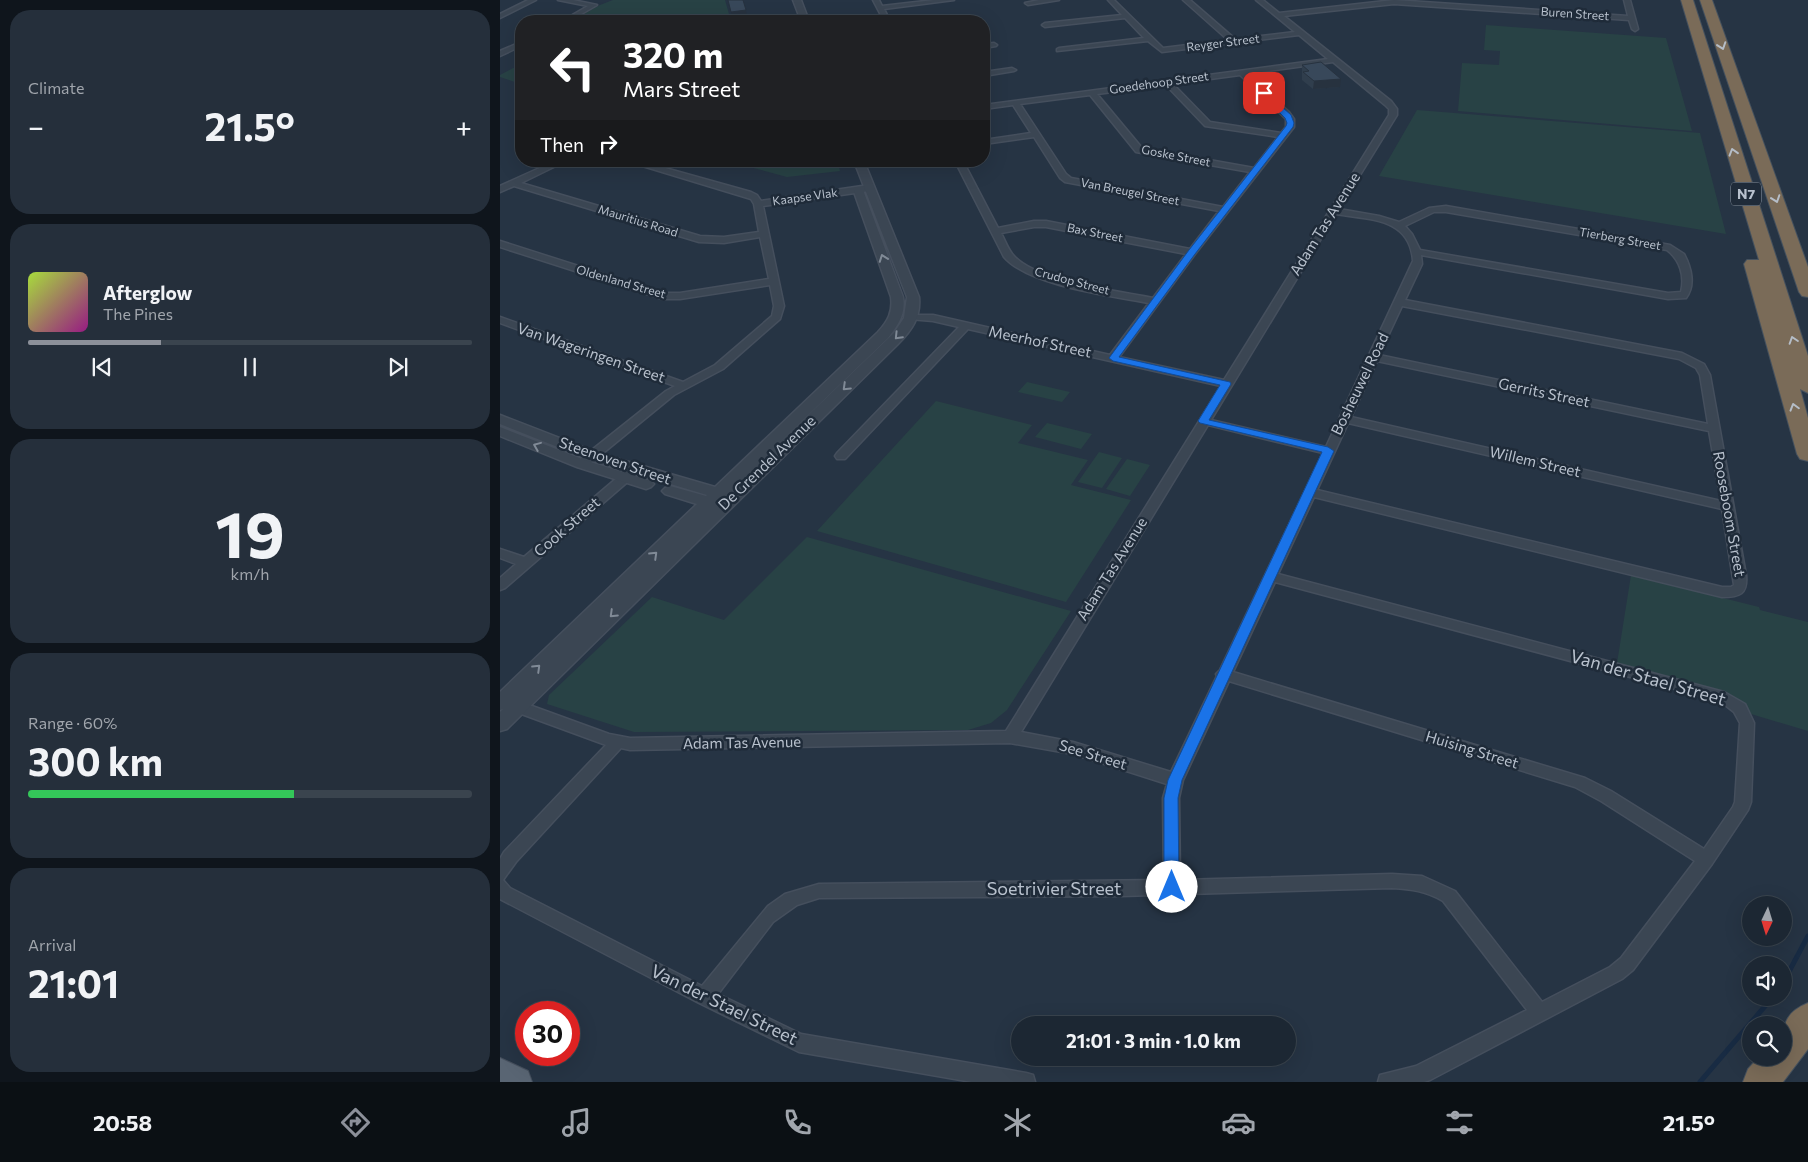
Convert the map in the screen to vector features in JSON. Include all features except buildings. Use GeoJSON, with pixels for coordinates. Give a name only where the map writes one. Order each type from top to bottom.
{"type":"FeatureCollection","features":[{"type":"Feature","properties":{"kind":"highway","name":"N7"},"geometry":{"type":"LineString","coordinates":[[1687,0],[1808,387]]}},
{"type":"Feature","properties":{"kind":"highway","name":"N7"},"geometry":{"type":"LineString","coordinates":[[1706,0],[1808,292]]}},
{"type":"Feature","properties":{"kind":"highway"},"geometry":{"type":"LineString","coordinates":[[1743,184],[1740,196],[1748,245],[1808,454]]}},
{"type":"Feature","properties":{"kind":"highway"},"geometry":{"type":"LineString","coordinates":[[1792,1042],[1808,1020]]}},
{"type":"Feature","properties":{"kind":"highway"},"geometry":{"type":"LineString","coordinates":[[1761,1082],[1774,1066]]}},
{"type":"Feature","properties":{"kind":"main road"},"geometry":{"type":"LineString","coordinates":[[500,1073],[517,1082]]}},
{"type":"Feature","properties":{"kind":"street"},"geometry":{"type":"LineString","coordinates":[[500,16],[532,0]]}},
{"type":"Feature","properties":{"kind":"street"},"geometry":{"type":"LineString","coordinates":[[561,0],[591,3],[594,5],[592,8],[577,15]]}},
{"type":"Feature","properties":{"kind":"street"},"geometry":{"type":"LineString","coordinates":[[789,0],[795,15]]}},
{"type":"Feature","properties":{"kind":"street"},"geometry":{"type":"LineString","coordinates":[[797,0],[803,15]]}},
{"type":"Feature","properties":{"kind":"street"},"geometry":{"type":"LineString","coordinates":[[876,0],[884,15]]}},
{"type":"Feature","properties":{"kind":"street"},"geometry":{"type":"LineString","coordinates":[[880,8],[951,0]]}},
{"type":"Feature","properties":{"kind":"street"},"geometry":{"type":"LineString","coordinates":[[1028,3],[1056,0]]}},
{"type":"Feature","properties":{"kind":"street","name":"Reyger Street"},"geometry":{"type":"LineString","coordinates":[[1112,0],[1158,48],[1165,50],[1301,34]]}},
{"type":"Feature","properties":{"kind":"street"},"geometry":{"type":"LineString","coordinates":[[1186,0],[1234,42]]}},
{"type":"Feature","properties":{"kind":"street","name":"Adam Tas Avenue"},"geometry":{"type":"LineString","coordinates":[[506,704],[618,742],[711,743],[1010,737],[1393,112],[1388,103],[1260,0]]}},
{"type":"Feature","properties":{"kind":"street"},"geometry":{"type":"LineString","coordinates":[[1627,0],[1635,29]]}},
{"type":"Feature","properties":{"kind":"street","name":"Buren Street"},"geometry":{"type":"LineString","coordinates":[[1279,15],[1400,1],[1632,18]]}},
{"type":"Feature","properties":{"kind":"street"},"geometry":{"type":"LineString","coordinates":[[1045,25],[1127,16]]}},
{"type":"Feature","properties":{"kind":"street"},"geometry":{"type":"LineString","coordinates":[[1059,50],[1149,39]]}},
{"type":"Feature","properties":{"kind":"street"},"geometry":{"type":"LineString","coordinates":[[990,45],[994,45]]}},
{"type":"Feature","properties":{"kind":"street"},"geometry":{"type":"LineString","coordinates":[[500,54],[515,47]]}},
{"type":"Feature","properties":{"kind":"street","name":"Goedehoop Street"},"geometry":{"type":"LineString","coordinates":[[990,106],[1335,60]]}},
{"type":"Feature","properties":{"kind":"street"},"geometry":{"type":"LineString","coordinates":[[990,73],[1012,70]]}},
{"type":"Feature","properties":{"kind":"street"},"geometry":{"type":"LineString","coordinates":[[1113,358],[1192,252],[1290,127],[1290,119],[1242,72]]}},
{"type":"Feature","properties":{"kind":"street"},"geometry":{"type":"LineString","coordinates":[[1167,82],[1208,124],[1283,136]]}},
{"type":"Feature","properties":{"kind":"street","name":"Goske Street"},"geometry":{"type":"LineString","coordinates":[[1092,93],[1139,150],[1256,171]]}},
{"type":"Feature","properties":{"kind":"street","name":"Van Breugel Street"},"geometry":{"type":"LineString","coordinates":[[1015,103],[1063,176],[1068,180],[1225,210]]}},
{"type":"Feature","properties":{"kind":"street"},"geometry":{"type":"LineString","coordinates":[[990,141],[1035,135]]}},
{"type":"Feature","properties":{"kind":"street"},"geometry":{"type":"LineString","coordinates":[[500,189],[549,167]]}},
{"type":"Feature","properties":{"kind":"street","name":"Kaapse Vlak"},"geometry":{"type":"LineString","coordinates":[[651,167],[748,194],[754,197],[758,204],[864,189]]}},
{"type":"Feature","properties":{"kind":"street"},"geometry":{"type":"LineString","coordinates":[[851,167],[864,189],[912,292],[914,303],[912,317]]}},
{"type":"Feature","properties":{"kind":"street"},"geometry":{"type":"LineString","coordinates":[[860,167],[864,189],[899,304],[903,313],[912,317]]}},
{"type":"Feature","properties":{"kind":"street","name":"Crudop Street"},"geometry":{"type":"LineString","coordinates":[[962,167],[1009,257],[1014,263],[1058,280],[1156,302]]}},
{"type":"Feature","properties":{"kind":"street","name":"Mauritius Road"},"geometry":{"type":"LineString","coordinates":[[514,183],[699,239],[724,240],[764,234]]}},
{"type":"Feature","properties":{"kind":"street"},"geometry":{"type":"LineString","coordinates":[[587,460],[670,393],[715,370],[775,320],[780,311],[758,204]]}},
{"type":"Feature","properties":{"kind":"street","name":"Tierberg Street"},"geometry":{"type":"LineString","coordinates":[[1399,226],[1432,210],[1446,209],[1670,248],[1681,256],[1686,280],[1686,292],[1683,296],[1668,296],[1437,254],[1416,252]]}},
{"type":"Feature","properties":{"kind":"street"},"geometry":{"type":"LineString","coordinates":[[1334,211],[1387,221],[1399,226],[1406,232],[1416,252]]}},
{"type":"Feature","properties":{"kind":"street","name":"Bax Street"},"geometry":{"type":"LineString","coordinates":[[997,231],[1034,224],[1046,224],[1192,252]]}},
{"type":"Feature","properties":{"kind":"street","name":"Oldenland Street"},"geometry":{"type":"LineString","coordinates":[[500,244],[662,296],[680,296],[775,281]]}},
{"type":"Feature","properties":{"kind":"street","name":"Bosheuwel Road"},"geometry":{"type":"LineString","coordinates":[[1172,887],[1171,798],[1175,780],[1223,674],[1374,357],[1416,264],[1416,252]]}},
{"type":"Feature","properties":{"kind":"street","name":"Rooseboom Street"},"geometry":{"type":"LineString","coordinates":[[1309,492],[1726,593],[1737,591],[1741,585],[1703,370],[1689,358],[1399,302]]}},
{"type":"Feature","properties":{"kind":"street","name":"De Grendel Avenue"},"geometry":{"type":"LineString","coordinates":[[721,500],[891,325],[897,314],[899,304]]}},
{"type":"Feature","properties":{"kind":"street"},"geometry":{"type":"LineString","coordinates":[[891,325],[912,317]]}},
{"type":"Feature","properties":{"kind":"street","name":"De Grendel Avenue"},"geometry":{"type":"LineString","coordinates":[[500,724],[506,704],[721,500],[899,336],[912,317]]}},
{"type":"Feature","properties":{"kind":"street","name":"Meerhof Street"},"geometry":{"type":"LineString","coordinates":[[912,317],[933,318],[966,325],[1226,384]]}},
{"type":"Feature","properties":{"kind":"street","name":"Van Wageringen Street"},"geometry":{"type":"LineString","coordinates":[[500,320],[683,385]]}},
{"type":"Feature","properties":{"kind":"street"},"geometry":{"type":"LineString","coordinates":[[841,456],[966,325]]}},
{"type":"Feature","properties":{"kind":"street","name":"Gerrits Street"},"geometry":{"type":"LineString","coordinates":[[1374,357],[1714,429]]}},
{"type":"Feature","properties":{"kind":"street","name":"Steenoven Street"},"geometry":{"type":"LineString","coordinates":[[500,419],[587,460]]}},
{"type":"Feature","properties":{"kind":"street","name":"Willem Street"},"geometry":{"type":"LineString","coordinates":[[1343,419],[1726,506]]}},
{"type":"Feature","properties":{"kind":"street"},"geometry":{"type":"LineString","coordinates":[[1203,421],[1328,451]]}},
{"type":"Feature","properties":{"kind":"street","name":"Steenoven Street"},"geometry":{"type":"LineString","coordinates":[[500,431],[587,460],[721,500]]}},
{"type":"Feature","properties":{"kind":"street","name":"Cook Street"},"geometry":{"type":"LineString","coordinates":[[500,585],[630,473]]}},
{"type":"Feature","properties":{"kind":"street"},"geometry":{"type":"LineString","coordinates":[[500,553],[526,563]]}},
{"type":"Feature","properties":{"kind":"street","name":"Van der Stael Street"},"geometry":{"type":"LineString","coordinates":[[1270,576],[1696,690],[1732,702],[1740,708],[1747,723],[1743,802],[1735,818],[1706,859],[1627,964],[1616,972],[1540,1013],[1423,1073],[1411,1078],[1387,1082]]}},
{"type":"Feature","properties":{"kind":"street","name":"Huising Street"},"geometry":{"type":"LineString","coordinates":[[1223,674],[1580,782],[1613,800],[1706,859]]}},
{"type":"Feature","properties":{"kind":"street","name":"See Street"},"geometry":{"type":"LineString","coordinates":[[1010,737],[1033,739],[1070,747],[1175,780]]}},
{"type":"Feature","properties":{"kind":"street"},"geometry":{"type":"LineString","coordinates":[[500,874],[510,857],[618,742]]}},
{"type":"Feature","properties":{"kind":"street","name":"Soetrivier Street"},"geometry":{"type":"LineString","coordinates":[[705,998],[767,917],[779,906],[794,897],[819,891],[1172,887],[1418,881],[1435,887],[1449,896],[1540,1013]]}},
{"type":"Feature","properties":{"kind":"street","name":"Van der Stael Street"},"geometry":{"type":"LineString","coordinates":[[500,886],[504,893],[705,998],[800,1042],[1026,1082]]}},
{"type":"Feature","properties":{"kind":"green space"},"geometry":{"type":"Polygon","coordinates":[[[613,0],[725,0],[729,15],[582,15],[613,0]]]}},
{"type":"Feature","properties":{"kind":"green space"},"geometry":{"type":"Polygon","coordinates":[[[1486,25],[1666,38],[1692,131],[1458,111],[1462,63],[1499,65],[1500,51],[1484,50],[1486,25]]]}},
{"type":"Feature","properties":{"kind":"green space"},"geometry":{"type":"Polygon","coordinates":[[[515,67],[515,82],[500,77],[500,75],[515,67]]]}},
{"type":"Feature","properties":{"kind":"green space"},"geometry":{"type":"Polygon","coordinates":[[[1417,110],[1700,133],[1726,234],[1379,176],[1417,110]]]}},
{"type":"Feature","properties":{"kind":"green space"},"geometry":{"type":"Polygon","coordinates":[[[750,167],[839,167],[840,171],[787,177],[750,167]]]}},
{"type":"Feature","properties":{"kind":"green space"},"geometry":{"type":"Polygon","coordinates":[[[1027,382],[1070,392],[1062,402],[1018,392],[1027,382]]]}},
{"type":"Feature","properties":{"kind":"green space"},"geometry":{"type":"Polygon","coordinates":[[[936,401],[1032,425],[1018,443],[1088,460],[1071,485],[1131,500],[1066,602],[817,531],[936,401]]]}},
{"type":"Feature","properties":{"kind":"green space"},"geometry":{"type":"Polygon","coordinates":[[[1047,423],[1092,434],[1081,449],[1035,437],[1047,423]]]}},
{"type":"Feature","properties":{"kind":"green space"},"geometry":{"type":"Polygon","coordinates":[[[1099,452],[1122,458],[1102,488],[1078,482],[1099,452]]]}},
{"type":"Feature","properties":{"kind":"green space"},"geometry":{"type":"Polygon","coordinates":[[[1127,459],[1150,465],[1130,496],[1106,489],[1127,459]]]}},
{"type":"Feature","properties":{"kind":"green space"},"geometry":{"type":"Polygon","coordinates":[[[807,537],[1071,611],[1007,710],[991,723],[968,730],[634,732],[547,704],[549,695],[652,597],[724,620],[807,537]]]}},
{"type":"Feature","properties":{"kind":"green space"},"geometry":{"type":"Polygon","coordinates":[[[1631,575],[1759,607],[1760,610],[1808,622],[1808,731],[1751,714],[1740,701],[1723,692],[1617,663],[1631,575]]]}},
{"type":"Feature","properties":{"kind":"waterway"},"geometry":{"type":"LineString","coordinates":[[1792,966],[1808,936]]}},
{"type":"Feature","properties":{"kind":"waterway"},"geometry":{"type":"LineString","coordinates":[[1700,1082],[1765,1006]]}},
{"type":"Feature","properties":{"kind":"route"},"geometry":{"type":"LineString","coordinates":[[1172,887],[1171,798],[1175,780],[1328,451],[1203,421],[1226,384],[1113,358],[1192,252],[1290,127],[1290,119],[1264,93]]}}]}
